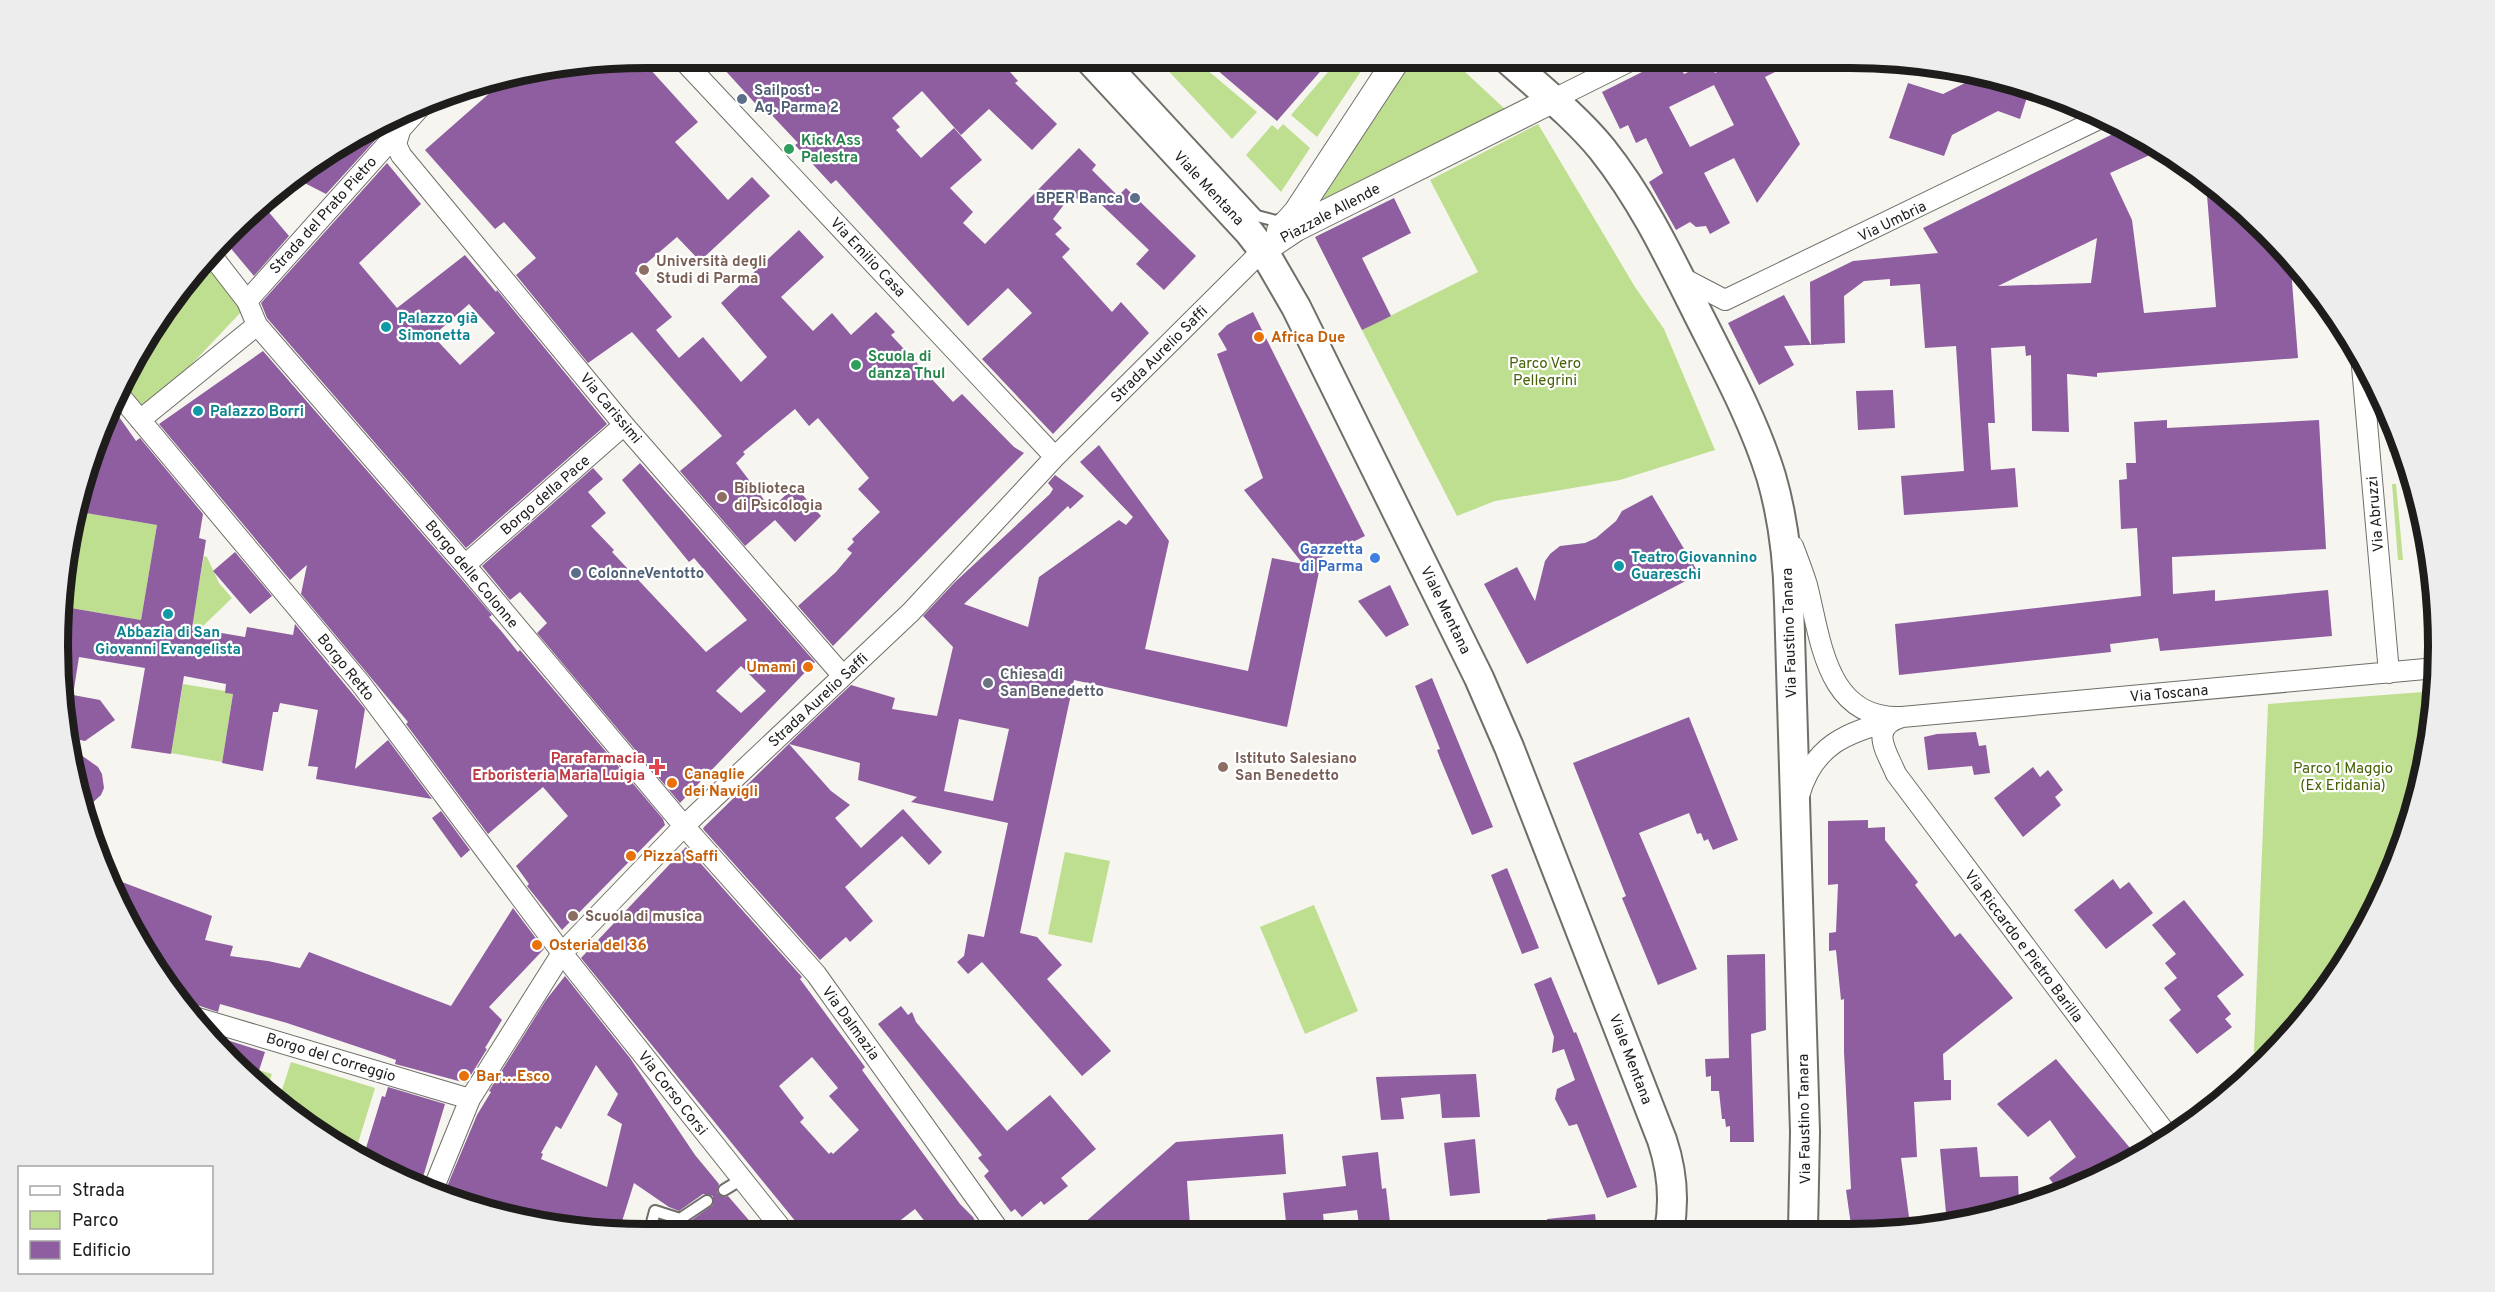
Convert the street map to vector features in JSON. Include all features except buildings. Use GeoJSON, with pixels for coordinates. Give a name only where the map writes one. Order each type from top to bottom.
{"type":"FeatureCollection","features":[{"type":"Feature","properties":{"kind":"main road","name":"Viale Mentana"},"geometry":{"type":"LineString","coordinates":[[1097,68],[1249,232],[1263,250],[1296,307],[1496,713],[1662,1140],[1671,1180],[1671,1224]]}},
{"type":"Feature","properties":{"kind":"main road"},"geometry":{"type":"LineString","coordinates":[[1517,68],[1552,100]]}},
{"type":"Feature","properties":{"kind":"main road","name":"Via Faustino Tanara"},"geometry":{"type":"LineString","coordinates":[[1552,100],[1578,124],[1618,171],[1648,217],[1745,410],[1764,454],[1776,496],[1789,581],[1805,1132],[1803,1224]]}},
{"type":"Feature","properties":{"kind":"street","name":"Via Emilio Casa"},"geometry":{"type":"LineString","coordinates":[[690,68],[1055,457]]}},
{"type":"Feature","properties":{"kind":"street","name":"Piazzale Allende"},"geometry":{"type":"LineString","coordinates":[[1263,250],[1297,212],[1391,68]]}},
{"type":"Feature","properties":{"kind":"street"},"geometry":{"type":"LineString","coordinates":[[1552,100],[1616,68]]}},
{"type":"Feature","properties":{"kind":"street","name":"Piazzale Allende"},"geometry":{"type":"LineString","coordinates":[[1263,250],[1296,228],[1552,100]]}},
{"type":"Feature","properties":{"kind":"street","name":"Strada del Prato Pietro"},"geometry":{"type":"LineString","coordinates":[[246,301],[411,118]]}},
{"type":"Feature","properties":{"kind":"street","name":"Via Umbria"},"geometry":{"type":"LineString","coordinates":[[1679,276],[1725,300],[2093,122]]}},
{"type":"Feature","properties":{"kind":"street","name":"Via Carissimi"},"geometry":{"type":"LineString","coordinates":[[400,131],[396,144],[401,155],[624,425],[843,676]]}},
{"type":"Feature","properties":{"kind":"street","name":"Strada Aurelio Saffi"},"geometry":{"type":"LineString","coordinates":[[435,1184],[470,1099],[562,953],[684,826],[910,612],[1055,457],[1263,250]]}},
{"type":"Feature","properties":{"kind":"street","name":"Borgo delle Colonne"},"geometry":{"type":"LineString","coordinates":[[215,260],[246,301],[257,325],[465,565],[684,826]]}},
{"type":"Feature","properties":{"kind":"street"},"geometry":{"type":"LineString","coordinates":[[140,420],[257,325]]}},
{"type":"Feature","properties":{"kind":"street","name":"Via Abruzzi"},"geometry":{"type":"LineString","coordinates":[[2363,381],[2389,672]]}},
{"type":"Feature","properties":{"kind":"street","name":"Borgo Retto"},"geometry":{"type":"LineString","coordinates":[[123,399],[361,684],[562,953]]}},
{"type":"Feature","properties":{"kind":"street","name":"Borgo della Pace"},"geometry":{"type":"LineString","coordinates":[[465,565],[624,425]]}},
{"type":"Feature","properties":{"kind":"street","name":"Via Toscana"},"geometry":{"type":"LineString","coordinates":[[1776,496],[1807,585],[1824,657],[1835,681],[1851,699],[1871,714],[1882,717],[2427,669]]}},
{"type":"Feature","properties":{"kind":"street","name":"Via Riccardo e Pietro Barilla"},"geometry":{"type":"LineString","coordinates":[[1851,699],[1861,709],[1900,782],[2164,1131]]}},
{"type":"Feature","properties":{"kind":"street"},"geometry":{"type":"LineString","coordinates":[[1886,753],[1882,741],[1884,732],[1892,722],[1902,717]]}},
{"type":"Feature","properties":{"kind":"street","name":"Via Toscana"},"geometry":{"type":"LineString","coordinates":[[1795,818],[1804,780],[1821,753],[1843,738],[1902,717]]}},
{"type":"Feature","properties":{"kind":"street","name":"Via Dalmazia"},"geometry":{"type":"LineString","coordinates":[[684,826],[816,974],[995,1224]]}},
{"type":"Feature","properties":{"kind":"street","name":"Via Corso Corsi"},"geometry":{"type":"LineString","coordinates":[[562,953],[778,1224]]}},
{"type":"Feature","properties":{"kind":"street","name":"Borgo del Correggio"},"geometry":{"type":"LineString","coordinates":[[205,1020],[470,1099]]}},
{"type":"Feature","properties":{"kind":"lane","name":"Viale Mentana"},"geometry":{"type":"LineString","coordinates":[[1120,68],[1257,216],[1276,221],[1297,212]]}},
{"type":"Feature","properties":{"kind":"lane"},"geometry":{"type":"LineString","coordinates":[[724,1190],[742,1179]]}},
{"type":"Feature","properties":{"kind":"lane"},"geometry":{"type":"LineString","coordinates":[[652,1224],[655,1211],[680,1219],[707,1201]]}},
{"type":"Feature","properties":{"kind":"green space"},"geometry":{"type":"Polygon","coordinates":[[[1166,68],[1205,68],[1257,112],[1232,139],[1166,68]]]}},
{"type":"Feature","properties":{"kind":"green space"},"geometry":{"type":"Polygon","coordinates":[[[1331,68],[1363,68],[1317,137],[1291,115],[1331,68]]]}},
{"type":"Feature","properties":{"kind":"green space"},"geometry":{"type":"Polygon","coordinates":[[[1407,68],[1461,68],[1506,110],[1318,202],[1407,68]]]}},
{"type":"Feature","properties":{"kind":"green space"},"geometry":{"type":"Polygon","coordinates":[[[1558,68],[1570,68],[1563,72],[1558,68]]]}},
{"type":"Feature","properties":{"kind":"green space"},"geometry":{"type":"Polygon","coordinates":[[[1283,124],[1310,148],[1281,192],[1246,155],[1272,125],[1278,130],[1283,124]]]}},
{"type":"Feature","properties":{"kind":"green space","name":"Parco Vero Pellegrini"},"geometry":{"type":"Polygon","coordinates":[[[1538,124],[1635,287],[1664,329],[1715,450],[1620,480],[1495,501],[1457,516],[1362,330],[1478,272],[1430,180],[1538,124]]]}},
{"type":"Feature","properties":{"kind":"green space"},"geometry":{"type":"Polygon","coordinates":[[[211,265],[241,303],[242,311],[153,405],[142,408],[127,390],[165,325],[211,265]]]}},
{"type":"Feature","properties":{"kind":"green space"},"geometry":{"type":"Polygon","coordinates":[[[2388,436],[2393,451],[2389,452],[2388,436]]]}},
{"type":"Feature","properties":{"kind":"green space"},"geometry":{"type":"Polygon","coordinates":[[[2392,484],[2396,484],[2403,560],[2398,560],[2392,484]]]}},
{"type":"Feature","properties":{"kind":"green space"},"geometry":{"type":"Polygon","coordinates":[[[83,513],[157,525],[141,620],[69,608],[72,570],[83,513]]]}},
{"type":"Feature","properties":{"kind":"green space"},"geometry":{"type":"Polygon","coordinates":[[[204,556],[207,557],[219,583],[232,598],[203,626],[192,624],[204,556]]]}},
{"type":"Feature","properties":{"kind":"green space"},"geometry":{"type":"Polygon","coordinates":[[[183,684],[233,694],[222,762],[171,753],[183,684]]]}},
{"type":"Feature","properties":{"kind":"green space","name":"Parco 1 Maggio (Ex Eridania)"},"geometry":{"type":"Polygon","coordinates":[[[2425,692],[2423,722],[2408,796],[2397,832],[2368,902],[2330,967],[2308,998],[2255,1058],[2254,1050],[2268,704],[2425,692]]]}},
{"type":"Feature","properties":{"kind":"green space"},"geometry":{"type":"Polygon","coordinates":[[[1065,852],[1110,861],[1092,943],[1048,934],[1065,852]]]}},
{"type":"Feature","properties":{"kind":"green space"},"geometry":{"type":"Polygon","coordinates":[[[1314,905],[1358,1011],[1305,1034],[1260,927],[1314,905]]]}},
{"type":"Feature","properties":{"kind":"green space"},"geometry":{"type":"Polygon","coordinates":[[[291,1062],[375,1088],[357,1147],[325,1127],[281,1094],[291,1062]]]}},
{"type":"Feature","properties":{"kind":"green space"},"geometry":{"type":"Polygon","coordinates":[[[259,1070],[272,1074],[269,1084],[265,1081],[258,1074],[259,1070]]]}},
{"type":"Feature","properties":{"kind":"place","name":"Sailpost - Ag. Parma 2"},"geometry":{"type":"Point","coordinates":[742,99]}},
{"type":"Feature","properties":{"kind":"place","name":"Kick Ass Palestra"},"geometry":{"type":"Point","coordinates":[789,149]}},
{"type":"Feature","properties":{"kind":"place","name":"BPER Banca"},"geometry":{"type":"Point","coordinates":[1135,198]}},
{"type":"Feature","properties":{"kind":"place","name":"Università degli Studi di Parma"},"geometry":{"type":"Point","coordinates":[644,270]}},
{"type":"Feature","properties":{"kind":"place","name":"Palazzo già Simonetta"},"geometry":{"type":"Point","coordinates":[386,327]}},
{"type":"Feature","properties":{"kind":"place","name":"Africa Due"},"geometry":{"type":"Point","coordinates":[1259,337]}},
{"type":"Feature","properties":{"kind":"place","name":"Scuola di danza Thul"},"geometry":{"type":"Point","coordinates":[856,365]}},
{"type":"Feature","properties":{"kind":"place","name":"Palazzo Borri"},"geometry":{"type":"Point","coordinates":[198,411]}},
{"type":"Feature","properties":{"kind":"place","name":"Biblioteca di Psicologia"},"geometry":{"type":"Point","coordinates":[722,497]}},
{"type":"Feature","properties":{"kind":"place","name":"Gazzetta di Parma"},"geometry":{"type":"Point","coordinates":[1375,558]}},
{"type":"Feature","properties":{"kind":"place","name":"Teatro Giovannino Guareschi"},"geometry":{"type":"Point","coordinates":[1619,566]}},
{"type":"Feature","properties":{"kind":"place","name":"ColonneVentotto"},"geometry":{"type":"Point","coordinates":[576,573]}},
{"type":"Feature","properties":{"kind":"place","name":"Abbazia di San Giovanni Evangelista"},"geometry":{"type":"Point","coordinates":[168,614]}},
{"type":"Feature","properties":{"kind":"place","name":"Umami"},"geometry":{"type":"Point","coordinates":[808,667]}},
{"type":"Feature","properties":{"kind":"place","name":"Chiesa di San Benedetto"},"geometry":{"type":"Point","coordinates":[988,683]}},
{"type":"Feature","properties":{"kind":"place","name":"Parafarmacia Erboristeria Maria Luigia"},"geometry":{"type":"Point","coordinates":[657,767]}},
{"type":"Feature","properties":{"kind":"place","name":"Istituto Salesiano San Benedetto"},"geometry":{"type":"Point","coordinates":[1223,767]}},
{"type":"Feature","properties":{"kind":"place","name":"Canaglie dei Navigli"},"geometry":{"type":"Point","coordinates":[672,783]}},
{"type":"Feature","properties":{"kind":"place","name":"Pizza Saffi"},"geometry":{"type":"Point","coordinates":[631,856]}},
{"type":"Feature","properties":{"kind":"place","name":"Scuola di musica"},"geometry":{"type":"Point","coordinates":[573,916]}},
{"type":"Feature","properties":{"kind":"place","name":"Osteria del 36"},"geometry":{"type":"Point","coordinates":[537,945]}},
{"type":"Feature","properties":{"kind":"place","name":"Bar…Esco"},"geometry":{"type":"Point","coordinates":[464,1076]}}]}
